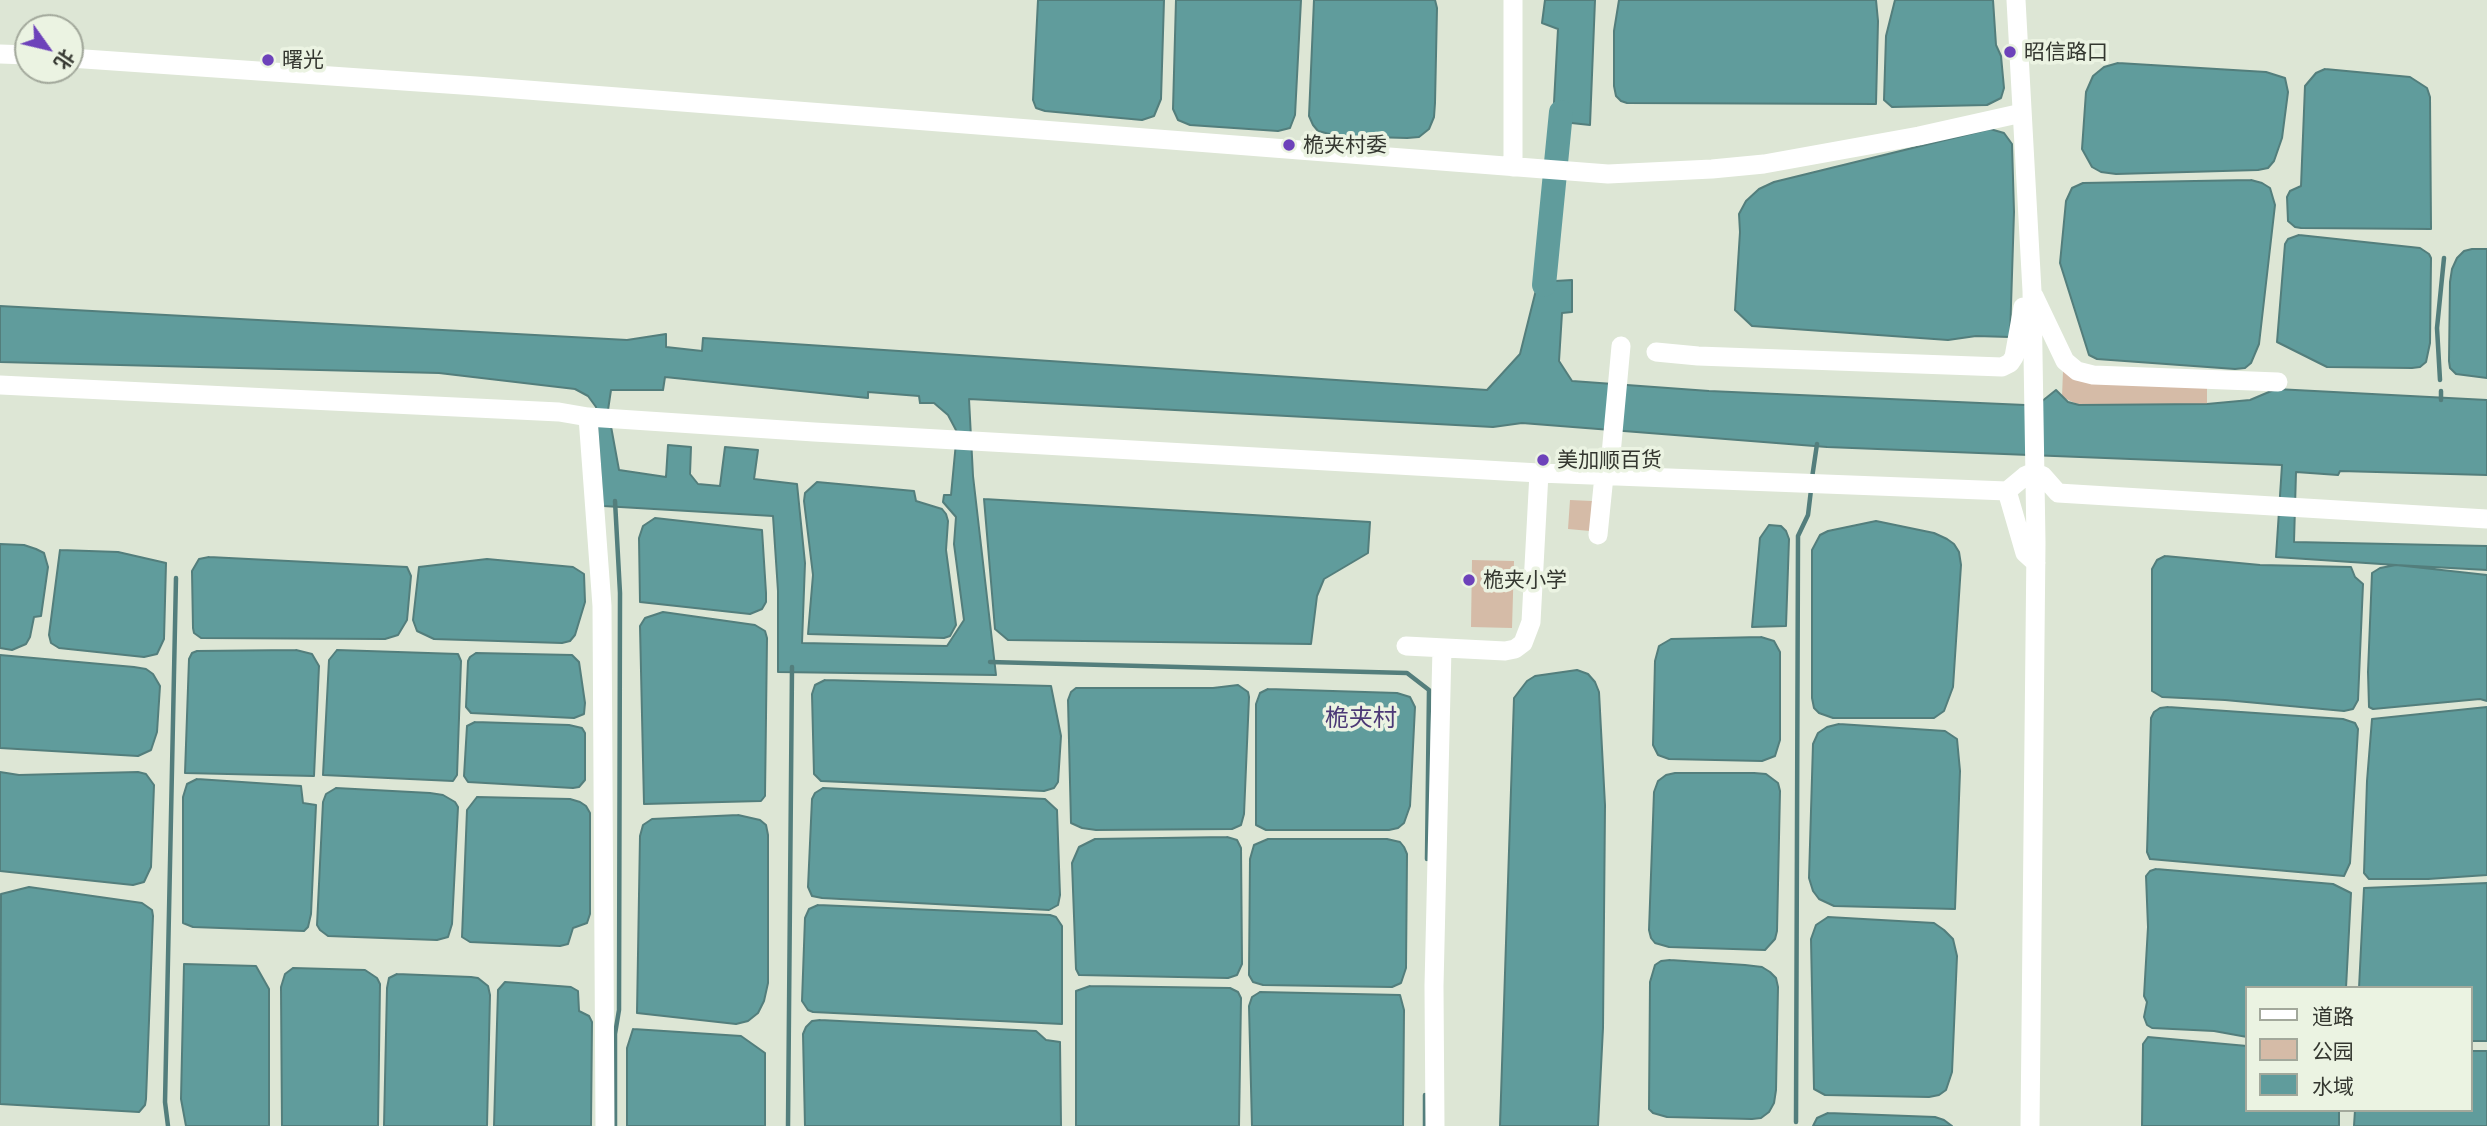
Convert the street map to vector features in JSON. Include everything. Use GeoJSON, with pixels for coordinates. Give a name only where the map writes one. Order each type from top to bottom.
{"type":"FeatureCollection","features":[{"type":"Feature","properties":{"kind":"street"},"geometry":{"type":"LineString","coordinates":[[1513,0],[1513,167]]}},
{"type":"Feature","properties":{"kind":"street"},"geometry":{"type":"LineString","coordinates":[[2016,0],[2032,298],[2036,543],[2030,1126]]}},
{"type":"Feature","properties":{"kind":"street"},"geometry":{"type":"LineString","coordinates":[[84,59],[463,85],[1608,174],[1764,164],[1919,136],[2022,113]]}},
{"type":"Feature","properties":{"kind":"street"},"geometry":{"type":"LineString","coordinates":[[1656,352],[1698,356],[2002,367],[2010,363],[2014,356],[2022,307],[2032,298]]}},
{"type":"Feature","properties":{"kind":"street"},"geometry":{"type":"LineString","coordinates":[[2032,298],[2065,362],[2077,371],[2094,375],[2278,382]]}},
{"type":"Feature","properties":{"kind":"street"},"geometry":{"type":"LineString","coordinates":[[1598,535],[1621,346]]}},
{"type":"Feature","properties":{"kind":"street"},"geometry":{"type":"LineString","coordinates":[[0,385],[559,412],[588,417],[1607,476],[2007,491],[2034,472],[2043,476],[2058,494],[2487,519]]}},
{"type":"Feature","properties":{"kind":"street"},"geometry":{"type":"LineString","coordinates":[[588,417],[602,606],[605,1126]]}},
{"type":"Feature","properties":{"kind":"street"},"geometry":{"type":"LineString","coordinates":[[1406,646],[1505,651],[1515,649],[1523,643],[1531,622],[1539,473]]}},
{"type":"Feature","properties":{"kind":"street"},"geometry":{"type":"LineString","coordinates":[[2007,491],[2025,553],[2036,563]]}},
{"type":"Feature","properties":{"kind":"street"},"geometry":{"type":"LineString","coordinates":[[1435,1126],[1434,986],[1442,648]]}},
{"type":"Feature","properties":{"kind":"green space"},"geometry":{"type":"Polygon","coordinates":[[[2063,371],[2207,385],[2207,404],[2079,405],[2062,397],[2063,371]]]}},
{"type":"Feature","properties":{"kind":"green space"},"geometry":{"type":"Polygon","coordinates":[[[1570,500],[1592,501],[1590,531],[1568,529],[1570,500]]]}},
{"type":"Feature","properties":{"kind":"green space"},"geometry":{"type":"Polygon","coordinates":[[[1472,560],[1514,561],[1512,628],[1471,627],[1472,560]]]}},
{"type":"Feature","properties":{"kind":"water"},"geometry":{"type":"Polygon","coordinates":[[[1038,0],[1164,0],[1161,99],[1154,116],[1142,120],[1036,108],[1033,100],[1038,0]]]}},
{"type":"Feature","properties":{"kind":"water"},"geometry":{"type":"Polygon","coordinates":[[[1176,0],[1301,0],[1295,115],[1290,128],[1278,131],[1190,125],[1178,120],[1173,109],[1176,0]]]}},
{"type":"Feature","properties":{"kind":"water"},"geometry":{"type":"Polygon","coordinates":[[[1314,0],[1435,0],[1435,103],[1434,117],[1429,129],[1419,137],[1407,138],[1337,136],[1318,131],[1309,116],[1314,0]]]}},
{"type":"Feature","properties":{"kind":"water"},"geometry":{"type":"Polygon","coordinates":[[[1545,0],[1595,0],[1590,125],[1553,121],[1558,29],[1542,23],[1545,0]]]}},
{"type":"Feature","properties":{"kind":"water"},"geometry":{"type":"Polygon","coordinates":[[[1619,0],[1876,0],[1876,104],[1621,101],[1616,96],[1614,86],[1614,31],[1619,0]]]}},
{"type":"Feature","properties":{"kind":"water"},"geometry":{"type":"Polygon","coordinates":[[[1895,0],[1993,0],[1996,45],[2001,56],[2004,88],[2001,98],[1987,105],[1892,107],[1884,100],[1886,36],[1895,0]]]}},
{"type":"Feature","properties":{"kind":"water"},"geometry":{"type":"Polygon","coordinates":[[[2118,63],[2266,72],[2285,78],[2288,92],[2282,138],[2274,161],[2268,168],[2258,170],[2116,174],[2101,172],[2092,167],[2082,149],[2086,92],[2093,76],[2104,67],[2118,63]]]}},
{"type":"Feature","properties":{"kind":"water"},"geometry":{"type":"Polygon","coordinates":[[[2325,69],[2410,77],[2427,88],[2430,97],[2431,229],[2301,228],[2288,221],[2287,197],[2290,191],[2301,186],[2305,86],[2316,73],[2325,69]]]}},
{"type":"Feature","properties":{"kind":"water"},"geometry":{"type":"Polygon","coordinates":[[[1990,129],[2004,133],[2012,144],[2014,212],[2010,337],[1976,336],[1948,340],[1752,326],[1735,310],[1739,214],[1746,201],[1759,189],[1774,182],[1990,129]]]}},
{"type":"Feature","properties":{"kind":"water"},"geometry":{"type":"Polygon","coordinates":[[[2251,180],[2270,188],[2275,205],[2259,344],[2251,363],[2245,368],[2235,369],[2097,359],[2089,355],[2060,263],[2066,201],[2072,188],[2083,183],[2251,180]]]}},
{"type":"Feature","properties":{"kind":"water"},"geometry":{"type":"Polygon","coordinates":[[[2299,235],[2420,248],[2429,254],[2430,343],[2426,362],[2420,367],[2412,368],[2327,367],[2277,342],[2285,244],[2288,239],[2299,235]]]}},
{"type":"Feature","properties":{"kind":"water"},"geometry":{"type":"Polygon","coordinates":[[[2487,249],[2487,378],[2456,374],[2450,368],[2449,361],[2452,269],[2464,251],[2487,249]]]}},
{"type":"Feature","properties":{"kind":"water"},"geometry":{"type":"Polygon","coordinates":[[[1572,280],[1572,312],[1562,313],[1559,361],[1572,381],[1709,391],[2025,405],[2041,402],[2056,390],[2068,402],[2079,405],[2207,404],[2250,400],[2276,389],[2487,400],[2487,475],[2340,471],[2338,475],[2296,472],[2294,542],[2487,546],[2487,570],[2276,557],[2282,465],[1827,447],[1522,423],[1493,427],[969,399],[973,476],[996,675],[778,672],[778,591],[773,516],[603,506],[596,407],[588,396],[575,389],[439,373],[0,362],[0,306],[627,340],[666,334],[666,347],[702,351],[703,338],[1487,390],[1520,354],[1538,282],[1572,280]],[[665,377],[663,390],[611,390],[608,410],[619,470],[666,477],[668,445],[691,447],[690,474],[698,484],[720,486],[725,447],[758,450],[754,479],[797,484],[805,563],[802,643],[947,646],[964,620],[954,544],[956,517],[943,502],[944,495],[951,495],[957,432],[948,415],[934,403],[920,403],[919,396],[868,392],[868,398],[665,377]]]}},
{"type":"Feature","properties":{"kind":"water"},"geometry":{"type":"Polygon","coordinates":[[[817,482],[914,491],[916,501],[942,509],[948,521],[946,550],[956,625],[950,636],[808,634],[813,575],[804,501],[805,493],[817,482]]]}},
{"type":"Feature","properties":{"kind":"water"},"geometry":{"type":"Polygon","coordinates":[[[984,499],[1370,522],[1368,553],[1324,579],[1317,596],[1311,644],[1008,640],[995,629],[984,499]]]}},
{"type":"Feature","properties":{"kind":"water"},"geometry":{"type":"Polygon","coordinates":[[[655,518],[762,530],[766,602],[762,609],[750,614],[640,602],[639,538],[643,526],[655,518]]]}},
{"type":"Feature","properties":{"kind":"water"},"geometry":{"type":"Polygon","coordinates":[[[1876,521],[1934,533],[1954,544],[1959,552],[1961,565],[1953,687],[1944,711],[1934,718],[1833,718],[1814,708],[1812,550],[1820,535],[1828,531],[1876,521]]]}},
{"type":"Feature","properties":{"kind":"water"},"geometry":{"type":"Polygon","coordinates":[[[1769,525],[1781,526],[1789,539],[1786,626],[1752,627],[1760,538],[1769,525]]]}},
{"type":"Feature","properties":{"kind":"water"},"geometry":{"type":"Polygon","coordinates":[[[0,544],[24,545],[36,549],[44,553],[48,567],[41,616],[34,617],[26,644],[12,650],[0,648],[0,544]]]}},
{"type":"Feature","properties":{"kind":"water"},"geometry":{"type":"Polygon","coordinates":[[[60,550],[118,552],[166,563],[164,639],[157,654],[144,657],[59,648],[51,643],[49,635],[60,550]]]}},
{"type":"Feature","properties":{"kind":"water"},"geometry":{"type":"Polygon","coordinates":[[[2165,556],[2260,565],[2351,567],[2355,577],[2363,584],[2358,700],[2353,709],[2344,711],[2162,697],[2152,691],[2152,569],[2157,560],[2165,556]]]}},
{"type":"Feature","properties":{"kind":"water"},"geometry":{"type":"Polygon","coordinates":[[[209,557],[407,567],[411,576],[407,620],[398,635],[385,639],[201,638],[194,633],[193,628],[192,571],[199,559],[209,557]]]}},
{"type":"Feature","properties":{"kind":"water"},"geometry":{"type":"Polygon","coordinates":[[[487,559],[573,567],[584,574],[585,602],[575,635],[570,641],[562,643],[434,639],[417,631],[413,620],[419,567],[487,559]]]}},
{"type":"Feature","properties":{"kind":"water"},"geometry":{"type":"Polygon","coordinates":[[[2396,565],[2487,575],[2487,701],[2480,699],[2373,709],[2369,707],[2372,573],[2380,568],[2396,565]]]}},
{"type":"Feature","properties":{"kind":"water"},"geometry":{"type":"Polygon","coordinates":[[[663,612],[755,625],[765,631],[765,796],[761,801],[644,804],[640,626],[645,618],[663,612]]]}},
{"type":"Feature","properties":{"kind":"water"},"geometry":{"type":"Polygon","coordinates":[[[1761,637],[1774,641],[1780,652],[1780,740],[1775,756],[1762,761],[1669,759],[1658,755],[1653,745],[1655,661],[1659,646],[1671,639],[1761,637]]]}},
{"type":"Feature","properties":{"kind":"water"},"geometry":{"type":"Polygon","coordinates":[[[296,650],[312,654],[319,666],[314,776],[185,773],[189,659],[192,653],[296,650]]]}},
{"type":"Feature","properties":{"kind":"water"},"geometry":{"type":"Polygon","coordinates":[[[337,650],[458,654],[461,661],[457,775],[453,781],[323,775],[329,660],[337,650]]]}},
{"type":"Feature","properties":{"kind":"water"},"geometry":{"type":"Polygon","coordinates":[[[476,653],[572,655],[579,662],[584,714],[574,718],[471,713],[466,707],[468,661],[476,653]]]}},
{"type":"Feature","properties":{"kind":"water"},"geometry":{"type":"Polygon","coordinates":[[[0,655],[146,669],[153,674],[160,686],[157,732],[151,750],[138,756],[0,748],[0,655]]]}},
{"type":"Feature","properties":{"kind":"water"},"geometry":{"type":"Polygon","coordinates":[[[1577,670],[1588,674],[1599,692],[1605,805],[1603,1028],[1598,1126],[1500,1126],[1514,698],[1527,681],[1535,676],[1577,670]]]}},
{"type":"Feature","properties":{"kind":"water"},"geometry":{"type":"Polygon","coordinates":[[[825,680],[1051,686],[1061,736],[1058,782],[1054,788],[1044,791],[821,781],[814,774],[812,694],[815,685],[825,680]]]}},
{"type":"Feature","properties":{"kind":"water"},"geometry":{"type":"Polygon","coordinates":[[[1238,685],[1248,692],[1249,697],[1244,814],[1241,825],[1232,829],[1096,830],[1071,823],[1068,700],[1071,692],[1076,688],[1213,688],[1238,685]]]}},
{"type":"Feature","properties":{"kind":"water"},"geometry":{"type":"Polygon","coordinates":[[[1268,689],[1397,693],[1410,697],[1415,707],[1410,806],[1404,823],[1389,830],[1266,830],[1256,825],[1256,704],[1260,693],[1268,689]]]}},
{"type":"Feature","properties":{"kind":"water"},"geometry":{"type":"Polygon","coordinates":[[[2487,707],[2487,875],[2369,879],[2364,873],[2372,719],[2487,707]]]}},
{"type":"Feature","properties":{"kind":"water"},"geometry":{"type":"Polygon","coordinates":[[[2160,708],[2343,719],[2355,723],[2358,729],[2350,863],[2344,876],[2150,859],[2147,852],[2151,718],[2160,708]]]}},
{"type":"Feature","properties":{"kind":"water"},"geometry":{"type":"Polygon","coordinates":[[[475,722],[569,725],[582,728],[585,733],[585,780],[579,787],[573,788],[468,782],[464,776],[467,726],[475,722]]]}},
{"type":"Feature","properties":{"kind":"water"},"geometry":{"type":"Polygon","coordinates":[[[1839,724],[1945,731],[1957,739],[1960,771],[1955,909],[1834,906],[1819,899],[1813,891],[1809,878],[1813,744],[1818,733],[1839,724]]]}},
{"type":"Feature","properties":{"kind":"water"},"geometry":{"type":"Polygon","coordinates":[[[0,772],[19,775],[146,774],[154,785],[151,867],[144,882],[133,885],[0,871],[0,772]]]}},
{"type":"Feature","properties":{"kind":"water"},"geometry":{"type":"Polygon","coordinates":[[[1675,773],[1766,774],[1778,783],[1777,931],[1775,939],[1765,950],[1669,947],[1655,943],[1651,938],[1649,930],[1654,792],[1658,781],[1675,773]]]}},
{"type":"Feature","properties":{"kind":"water"},"geometry":{"type":"Polygon","coordinates":[[[197,779],[301,786],[303,803],[316,805],[311,914],[308,927],[304,931],[193,927],[183,923],[183,797],[187,784],[197,779]]]}},
{"type":"Feature","properties":{"kind":"water"},"geometry":{"type":"Polygon","coordinates":[[[336,788],[430,793],[443,795],[455,802],[458,807],[452,924],[448,937],[437,940],[328,936],[320,930],[317,925],[323,802],[326,794],[336,788]]]}},
{"type":"Feature","properties":{"kind":"water"},"geometry":{"type":"Polygon","coordinates":[[[823,788],[1045,799],[1057,810],[1060,895],[1058,905],[1049,910],[812,896],[808,887],[812,799],[815,793],[823,788]]]}},
{"type":"Feature","properties":{"kind":"water"},"geometry":{"type":"Polygon","coordinates":[[[477,797],[570,799],[586,806],[590,813],[590,914],[587,923],[573,928],[568,944],[560,946],[470,942],[462,937],[467,810],[477,797]]]}},
{"type":"Feature","properties":{"kind":"water"},"geometry":{"type":"Polygon","coordinates":[[[738,815],[760,820],[766,825],[768,835],[768,983],[758,1013],[748,1021],[736,1024],[637,1013],[640,836],[643,825],[652,819],[738,815]]]}},
{"type":"Feature","properties":{"kind":"water"},"geometry":{"type":"Polygon","coordinates":[[[1227,837],[1237,840],[1241,848],[1242,964],[1237,975],[1228,978],[1079,975],[1076,969],[1072,863],[1079,847],[1095,839],[1227,837]]]}},
{"type":"Feature","properties":{"kind":"water"},"geometry":{"type":"Polygon","coordinates":[[[1268,839],[1387,839],[1400,842],[1407,854],[1406,968],[1401,983],[1392,987],[1263,985],[1253,982],[1249,975],[1250,859],[1254,845],[1268,839]]]}},
{"type":"Feature","properties":{"kind":"water"},"geometry":{"type":"Polygon","coordinates":[[[2156,869],[2333,884],[2351,893],[2346,986],[2246,986],[2246,1037],[2214,1031],[2152,1028],[2147,1025],[2144,1017],[2147,1002],[2144,996],[2148,927],[2146,876],[2156,869]]]}},
{"type":"Feature","properties":{"kind":"water"},"geometry":{"type":"Polygon","coordinates":[[[2487,883],[2487,1041],[2473,1041],[2473,986],[2359,986],[2364,888],[2487,883]]]}},
{"type":"Feature","properties":{"kind":"water"},"geometry":{"type":"Polygon","coordinates":[[[29,887],[142,903],[152,910],[146,1099],[139,1112],[0,1104],[1,894],[29,887]]]}},
{"type":"Feature","properties":{"kind":"water"},"geometry":{"type":"Polygon","coordinates":[[[818,905],[1056,917],[1062,926],[1062,1024],[808,1010],[802,1001],[805,918],[809,909],[818,905]]]}},
{"type":"Feature","properties":{"kind":"water"},"geometry":{"type":"Polygon","coordinates":[[[1828,917],[1934,923],[1953,939],[1957,956],[1952,1072],[1946,1090],[1939,1095],[1825,1095],[1814,1089],[1811,939],[1816,925],[1828,917]]]}},
{"type":"Feature","properties":{"kind":"water"},"geometry":{"type":"Polygon","coordinates":[[[1670,960],[1762,967],[1776,978],[1776,1090],[1774,1103],[1769,1112],[1761,1118],[1667,1117],[1649,1109],[1650,982],[1655,965],[1670,960]]]}},
{"type":"Feature","properties":{"kind":"water"},"geometry":{"type":"Polygon","coordinates":[[[184,964],[256,966],[269,989],[269,1126],[186,1126],[181,1099],[184,964]]]}},
{"type":"Feature","properties":{"kind":"water"},"geometry":{"type":"Polygon","coordinates":[[[293,968],[365,970],[377,978],[380,984],[378,1126],[282,1126],[281,987],[285,974],[293,968]]]}},
{"type":"Feature","properties":{"kind":"water"},"geometry":{"type":"Polygon","coordinates":[[[397,974],[471,977],[478,978],[488,986],[487,1126],[384,1126],[387,988],[389,978],[397,974]]]}},
{"type":"Feature","properties":{"kind":"water"},"geometry":{"type":"Polygon","coordinates":[[[505,982],[571,987],[578,991],[579,1011],[589,1016],[592,1022],[591,1126],[494,1126],[498,990],[505,982]]]}},
{"type":"Feature","properties":{"kind":"water"},"geometry":{"type":"Polygon","coordinates":[[[1090,986],[1230,988],[1238,992],[1241,998],[1239,1126],[1076,1126],[1076,991],[1090,986]]]}},
{"type":"Feature","properties":{"kind":"water"},"geometry":{"type":"Polygon","coordinates":[[[1260,992],[1400,995],[1404,1010],[1403,1126],[1252,1126],[1249,1006],[1252,997],[1260,992]]]}},
{"type":"Feature","properties":{"kind":"water"},"geometry":{"type":"Polygon","coordinates":[[[812,1021],[1036,1031],[1046,1040],[1060,1042],[1061,1126],[805,1126],[803,1034],[812,1021]]]}},
{"type":"Feature","properties":{"kind":"water"},"geometry":{"type":"Polygon","coordinates":[[[633,1029],[741,1036],[765,1053],[765,1126],[627,1126],[627,1048],[633,1029]]]}},
{"type":"Feature","properties":{"kind":"water"},"geometry":{"type":"Polygon","coordinates":[[[2148,1037],[2246,1046],[2246,1112],[2339,1112],[2339,1126],[2142,1126],[2143,1044],[2148,1037]]]}},
{"type":"Feature","properties":{"kind":"water"},"geometry":{"type":"Polygon","coordinates":[[[2473,1051],[2487,1051],[2487,1126],[2354,1126],[2355,1112],[2473,1112],[2473,1051]]]}},
{"type":"Feature","properties":{"kind":"water"},"geometry":{"type":"Polygon","coordinates":[[[1828,1113],[1935,1117],[1952,1126],[1813,1126],[1817,1118],[1828,1113]]]}},
{"type":"Feature","properties":{"kind":"waterway"},"geometry":{"type":"LineString","coordinates":[[1544,285],[1561,112]]}},
{"type":"Feature","properties":{"kind":"waterway"},"geometry":{"type":"LineString","coordinates":[[2440,380],[2437,328],[2444,258]]}},
{"type":"Feature","properties":{"kind":"waterway"},"geometry":{"type":"LineString","coordinates":[[2441,391],[2441,400]]}},
{"type":"Feature","properties":{"kind":"waterway"},"geometry":{"type":"LineString","coordinates":[[1812,478],[1817,444]]}},
{"type":"Feature","properties":{"kind":"waterway"},"geometry":{"type":"LineString","coordinates":[[1796,1122],[1798,536],[1808,515],[1811,490]]}},
{"type":"Feature","properties":{"kind":"waterway"},"geometry":{"type":"LineString","coordinates":[[615,501],[620,593],[619,1010],[615,1034],[615,1126]]}},
{"type":"Feature","properties":{"kind":"waterway"},"geometry":{"type":"LineString","coordinates":[[168,1126],[165,1102],[176,578]]}},
{"type":"Feature","properties":{"kind":"waterway"},"geometry":{"type":"LineString","coordinates":[[990,662],[1407,673],[1429,690],[1427,859]]}},
{"type":"Feature","properties":{"kind":"waterway"},"geometry":{"type":"LineString","coordinates":[[788,1126],[792,667]]}},
{"type":"Feature","properties":{"kind":"waterway"},"geometry":{"type":"LineString","coordinates":[[1425,1095],[1425,1126]]}},
{"type":"Feature","properties":{"kind":"place","name":"昭信路口"},"geometry":{"type":"Point","coordinates":[2010,52]}},
{"type":"Feature","properties":{"kind":"place","name":"曙光"},"geometry":{"type":"Point","coordinates":[268,60]}},
{"type":"Feature","properties":{"kind":"place","name":"桅夹村委"},"geometry":{"type":"Point","coordinates":[1289,145]}},
{"type":"Feature","properties":{"kind":"place","name":"美加顺百货"},"geometry":{"type":"Point","coordinates":[1543,460]}},
{"type":"Feature","properties":{"kind":"place","name":"桅夹小学"},"geometry":{"type":"Point","coordinates":[1469,580]}},
{"type":"Feature","properties":{"kind":"district","name":"桅夹村"},"geometry":{"type":"Point","coordinates":[1361,718]}}]}
